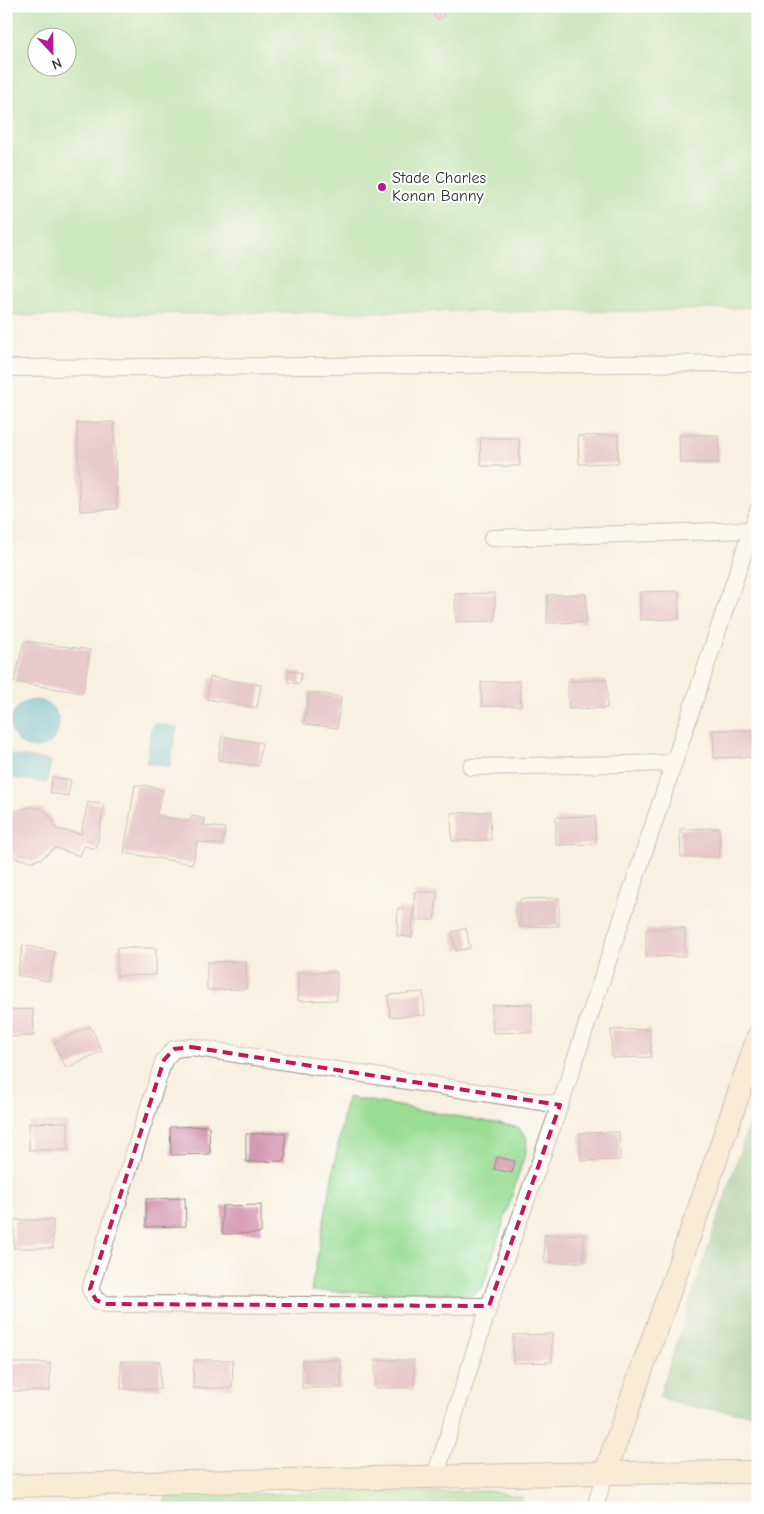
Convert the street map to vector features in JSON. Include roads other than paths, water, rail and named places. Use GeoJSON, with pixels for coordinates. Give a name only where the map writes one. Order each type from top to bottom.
{"type":"FeatureCollection","features":[{"type":"Feature","properties":{"kind":"street"},"geometry":{"type":"LineString","coordinates":[[6,368],[758,363]]}},
{"type":"Feature","properties":{"kind":"street"},"geometry":{"type":"LineString","coordinates":[[436,1476],[489,1306],[560,1105],[758,510]]}},
{"type":"Feature","properties":{"kind":"street"},"geometry":{"type":"LineString","coordinates":[[492,538],[751,530]]}},
{"type":"Feature","properties":{"kind":"street"},"geometry":{"type":"LineString","coordinates":[[471,767],[674,763]]}},
{"type":"Feature","properties":{"kind":"street"},"geometry":{"type":"LineString","coordinates":[[595,1508],[605,1473],[758,1038]]}},
{"type":"Feature","properties":{"kind":"street"},"geometry":{"type":"LineString","coordinates":[[489,1306],[106,1304],[96,1300],[90,1289],[164,1060],[174,1049],[191,1048],[560,1105]]}},
{"type":"Feature","properties":{"kind":"street"},"geometry":{"type":"LineString","coordinates":[[6,1486],[436,1476],[758,1472]]}},
{"type":"Feature","properties":{"kind":"water"},"geometry":{"type":"Polygon","coordinates":[[[30,700],[40,700],[49,704],[55,710],[58,715],[58,733],[49,744],[40,748],[30,748],[21,744],[15,738],[11,729],[11,719],[15,710],[21,704],[30,700]]]}},
{"type":"Feature","properties":{"kind":"water"},"geometry":{"type":"Polygon","coordinates":[[[153,723],[177,727],[170,767],[146,763],[153,723]]]}},
{"type":"Feature","properties":{"kind":"water"},"geometry":{"type":"Polygon","coordinates":[[[6,754],[51,761],[47,783],[6,777],[6,754]]]}},
{"type":"Feature","properties":{"kind":"place","name":"Stade Charles Konan Banny"},"geometry":{"type":"Point","coordinates":[382,187]}}]}
